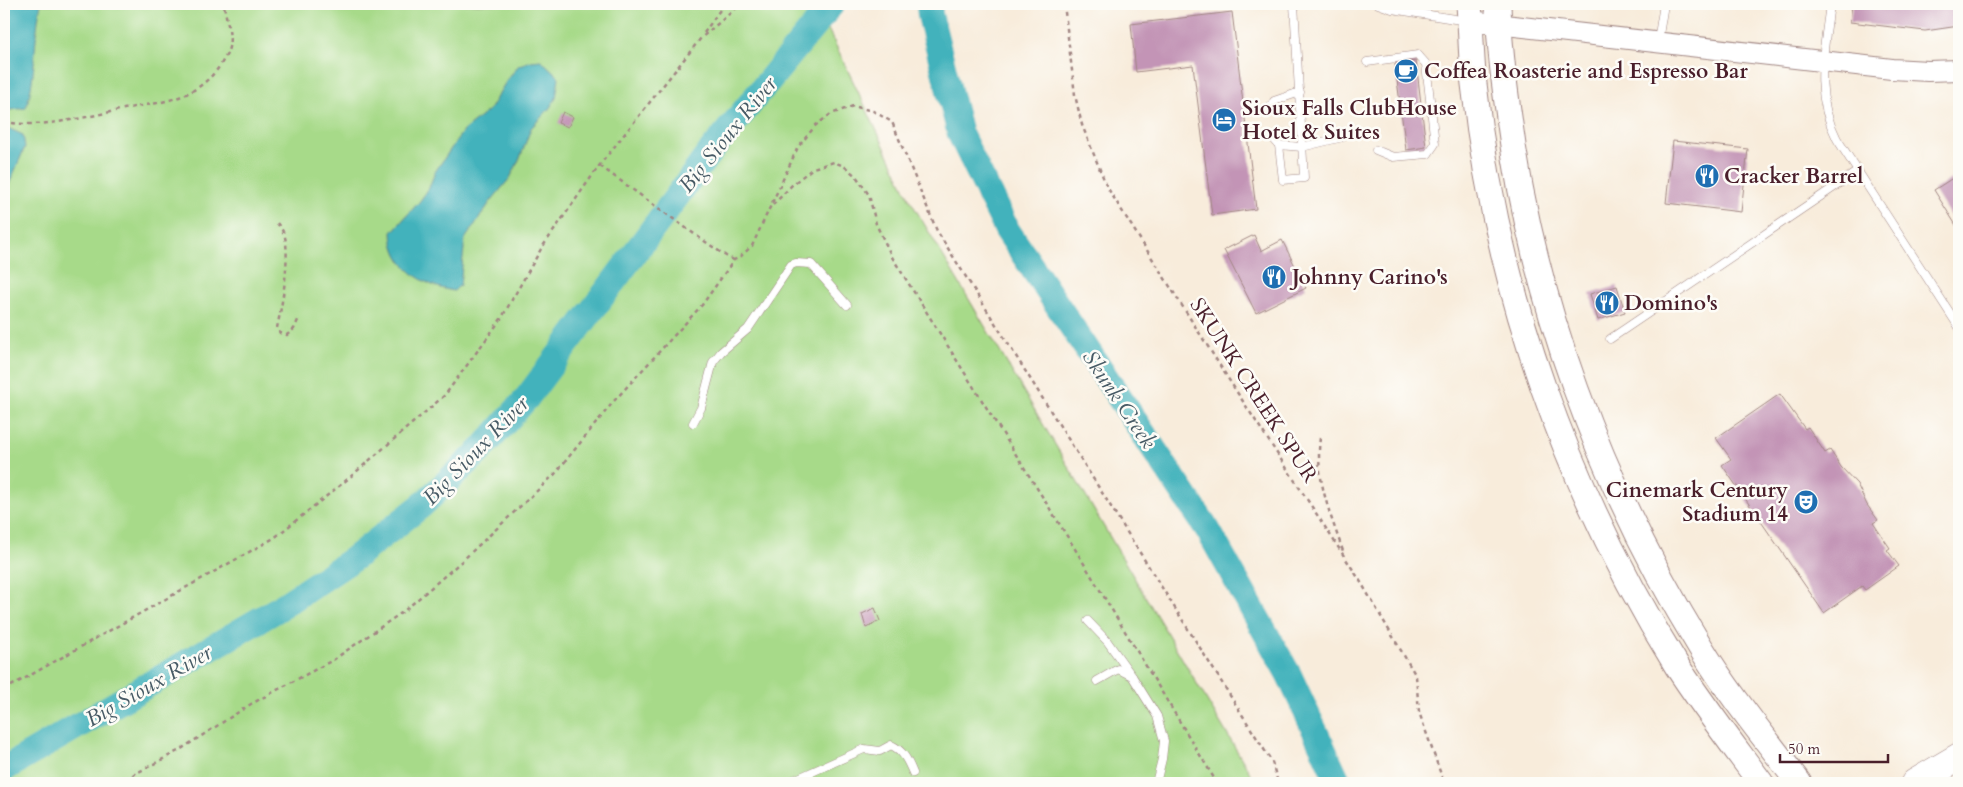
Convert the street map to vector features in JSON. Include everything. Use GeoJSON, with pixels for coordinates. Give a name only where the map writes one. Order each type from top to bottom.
{"type":"FeatureCollection","features":[{"type":"Feature","properties":{"kind":"highway"},"geometry":{"type":"LineString","coordinates":[[1915,783],[1959,757]]}},
{"type":"Feature","properties":{"kind":"main road"},"geometry":{"type":"LineString","coordinates":[[1469,12],[1474,84],[1496,218],[1515,294],[1549,402],[1587,495],[1632,588],[1678,666],[1761,783]]}},
{"type":"Feature","properties":{"kind":"main road"},"geometry":{"type":"LineString","coordinates":[[1498,14],[1513,147],[1540,278],[1558,336],[1595,438],[1654,566],[1698,643],[1745,712],[1799,783]]}},
{"type":"Feature","properties":{"kind":"street"},"geometry":{"type":"LineString","coordinates":[[1469,12],[1498,14],[1658,42],[1892,69],[1959,70]]}},
{"type":"Feature","properties":{"kind":"lane"},"geometry":{"type":"LineString","coordinates":[[1271,136],[1279,145],[1283,180],[1304,178],[1294,4]]}},
{"type":"Feature","properties":{"kind":"lane"},"geometry":{"type":"LineString","coordinates":[[1378,4],[1392,9],[1469,12]]}},
{"type":"Feature","properties":{"kind":"lane"},"geometry":{"type":"LineString","coordinates":[[1658,42],[1664,4]]}},
{"type":"Feature","properties":{"kind":"lane"},"geometry":{"type":"LineString","coordinates":[[1830,4],[1822,61],[1823,100],[1828,122],[1959,328]]}},
{"type":"Feature","properties":{"kind":"lane"},"geometry":{"type":"LineString","coordinates":[[1367,62],[1418,55],[1426,64],[1435,144],[1428,154],[1393,157],[1376,150]]}},
{"type":"Feature","properties":{"kind":"lane"},"geometry":{"type":"LineString","coordinates":[[1267,113],[1274,101],[1300,92]]}},
{"type":"Feature","properties":{"kind":"lane"},"geometry":{"type":"LineString","coordinates":[[1279,145],[1302,147],[1343,137]]}},
{"type":"Feature","properties":{"kind":"lane"},"geometry":{"type":"LineString","coordinates":[[1610,339],[1858,170]]}},
{"type":"Feature","properties":{"kind":"lane"},"geometry":{"type":"LineString","coordinates":[[693,423],[701,408],[713,362],[721,352],[748,329],[790,265],[796,263],[810,264],[847,305]]}},
{"type":"Feature","properties":{"kind":"lane"},"geometry":{"type":"LineString","coordinates":[[1088,621],[1107,641],[1157,716],[1164,741],[1156,783]]}},
{"type":"Feature","properties":{"kind":"lane"},"geometry":{"type":"LineString","coordinates":[[1098,681],[1118,669],[1132,676]]}},
{"type":"Feature","properties":{"kind":"lane"},"geometry":{"type":"LineString","coordinates":[[787,783],[864,749],[880,751],[891,745],[898,748],[908,761],[913,773]]}},
{"type":"Feature","properties":{"kind":"path"},"geometry":{"type":"LineString","coordinates":[[4,122],[15,124],[60,121],[146,105],[180,97],[193,91],[208,80],[225,59],[231,40],[224,4]]}},
{"type":"Feature","properties":{"kind":"path"},"geometry":{"type":"LineString","coordinates":[[4,690],[274,538],[349,478],[445,395],[501,319],[540,249],[599,166],[701,38],[724,4]]}},
{"type":"Feature","properties":{"kind":"path"},"geometry":{"type":"LineString","coordinates":[[701,38],[741,4]]}},
{"type":"Feature","properties":{"kind":"path","name":"SKUNK CREEK SPUR"},"geometry":{"type":"LineString","coordinates":[[1064,4],[1075,95],[1082,125],[1107,187],[1226,375],[1344,554],[1416,676],[1419,712],[1444,783]]}},
{"type":"Feature","properties":{"kind":"path"},"geometry":{"type":"LineString","coordinates":[[118,783],[178,751],[251,704],[332,660],[404,611],[463,560],[555,474],[614,401],[702,305],[734,260],[752,246],[798,147],[816,125],[831,114],[853,106],[873,111],[892,122],[937,231],[1272,762],[1278,783]]}},
{"type":"Feature","properties":{"kind":"path"},"geometry":{"type":"LineString","coordinates":[[770,208],[794,184],[814,168],[834,162],[844,166],[856,176],[869,195],[876,224],[892,257],[1072,544],[1217,783]]}},
{"type":"Feature","properties":{"kind":"path"},"geometry":{"type":"LineString","coordinates":[[599,166],[734,260]]}},
{"type":"Feature","properties":{"kind":"path"},"geometry":{"type":"LineString","coordinates":[[277,223],[285,235],[286,253],[282,302],[277,328],[280,333],[287,335],[294,329],[299,318]]}},
{"type":"Feature","properties":{"kind":"path"},"geometry":{"type":"LineString","coordinates":[[1320,438],[1318,452],[1321,484],[1344,554]]}},
{"type":"Feature","properties":{"kind":"green space"},"geometry":{"type":"Polygon","coordinates":[[[4,4],[816,4],[910,200],[1256,783],[4,783],[4,4]]]}},
{"type":"Feature","properties":{"kind":"water"},"geometry":{"type":"Polygon","coordinates":[[[4,4],[41,4],[32,83],[26,108],[4,111],[4,4]]]}},
{"type":"Feature","properties":{"kind":"water"},"geometry":{"type":"Polygon","coordinates":[[[541,60],[559,77],[556,98],[549,109],[531,128],[510,178],[491,201],[465,239],[460,285],[454,291],[421,279],[403,264],[397,255],[393,244],[392,232],[420,201],[429,188],[435,172],[463,131],[489,110],[507,80],[519,65],[541,60]]]}},
{"type":"Feature","properties":{"kind":"water"},"geometry":{"type":"Polygon","coordinates":[[[4,129],[10,129],[23,135],[25,147],[4,196],[4,129]]]}},
{"type":"Feature","properties":{"kind":"building"},"geometry":{"type":"Polygon","coordinates":[[[1852,4],[1959,4],[1959,26],[1925,31],[1850,22],[1852,4]]]}},
{"type":"Feature","properties":{"kind":"building"},"geometry":{"type":"Polygon","coordinates":[[[1232,12],[1256,209],[1212,215],[1193,65],[1136,72],[1131,24],[1232,12]]]}},
{"type":"Feature","properties":{"kind":"building"},"geometry":{"type":"Polygon","coordinates":[[[1416,61],[1426,147],[1406,150],[1395,64],[1416,61]]]}},
{"type":"Feature","properties":{"kind":"building"},"geometry":{"type":"Polygon","coordinates":[[[563,112],[573,117],[568,127],[558,123],[563,112]]]}},
{"type":"Feature","properties":{"kind":"building","name":"Cracker Barrel"},"geometry":{"type":"Polygon","coordinates":[[[1673,141],[1748,149],[1741,212],[1666,203],[1673,141]]]}},
{"type":"Feature","properties":{"kind":"building"},"geometry":{"type":"Polygon","coordinates":[[[1959,174],[1959,230],[1934,190],[1959,174]]]}},
{"type":"Feature","properties":{"kind":"building"},"geometry":{"type":"Polygon","coordinates":[[[1254,235],[1261,251],[1282,240],[1306,288],[1256,313],[1224,250],[1254,235]]]}},
{"type":"Feature","properties":{"kind":"building"},"geometry":{"type":"Polygon","coordinates":[[[1617,286],[1625,312],[1598,320],[1590,294],[1617,286]]]}},
{"type":"Feature","properties":{"kind":"building","name":"Cinemark Century Stadium 14"},"geometry":{"type":"Polygon","coordinates":[[[1780,394],[1805,429],[1808,427],[1825,453],[1830,450],[1841,467],[1857,484],[1867,505],[1878,520],[1873,523],[1890,548],[1887,550],[1899,566],[1865,590],[1862,586],[1824,613],[1722,465],[1731,459],[1716,438],[1780,394]]]}},
{"type":"Feature","properties":{"kind":"building"},"geometry":{"type":"Polygon","coordinates":[[[875,608],[880,621],[866,628],[862,614],[875,608]]]}},
{"type":"Feature","properties":{"kind":"waterway","name":"Big Sioux River"},"geometry":{"type":"LineString","coordinates":[[4,769],[278,609],[353,559],[421,506],[480,451],[526,399],[707,156],[832,4]]}},
{"type":"Feature","properties":{"kind":"waterway","name":"Skunk Creek"},"geometry":{"type":"LineString","coordinates":[[929,4],[930,15],[960,134],[1007,230],[1208,530],[1289,675],[1339,783]]}},
{"type":"Feature","properties":{"kind":"place","name":"Coffea Roasterie and Espresso Bar"},"geometry":{"type":"Point","coordinates":[1406,71]}},
{"type":"Feature","properties":{"kind":"place","name":"Sioux Falls ClubHouse Hotel & Suites"},"geometry":{"type":"Point","coordinates":[1224,120]}},
{"type":"Feature","properties":{"kind":"place","name":"Cracker Barrel"},"geometry":{"type":"Point","coordinates":[1707,176]}},
{"type":"Feature","properties":{"kind":"place","name":"Johnny Carino's"},"geometry":{"type":"Point","coordinates":[1274,277]}},
{"type":"Feature","properties":{"kind":"place","name":"Domino's"},"geometry":{"type":"Point","coordinates":[1607,303]}},
{"type":"Feature","properties":{"kind":"place","name":"Cinemark Century Stadium 14"},"geometry":{"type":"Point","coordinates":[1806,502]}}]}
